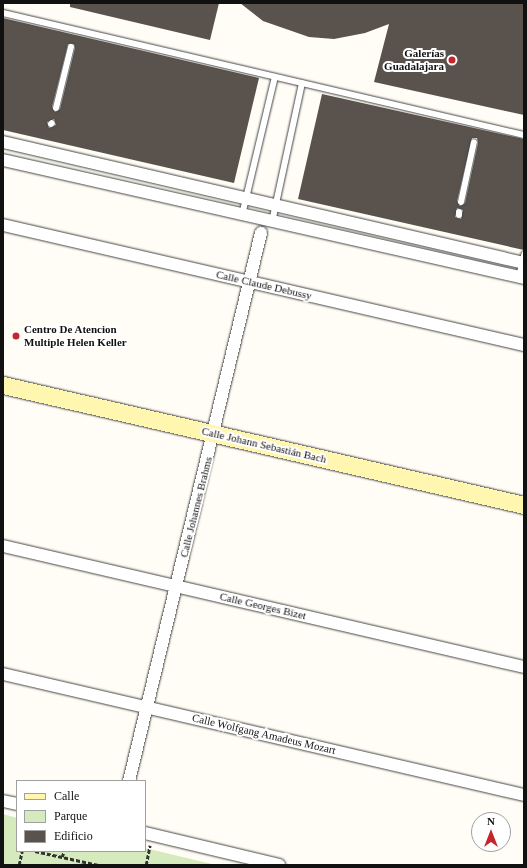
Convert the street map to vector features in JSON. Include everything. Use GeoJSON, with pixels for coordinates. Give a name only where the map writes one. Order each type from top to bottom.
{"type":"FeatureCollection","features":[{"type":"Feature","properties":{"kind":"street"},"geometry":{"type":"LineString","coordinates":[[3,142],[523,260]]}},
{"type":"Feature","properties":{"kind":"street"},"geometry":{"type":"LineString","coordinates":[[3,160],[272,222],[522,277]]}},
{"type":"Feature","properties":{"kind":"street","name":"Calle Claude Debussy"},"geometry":{"type":"LineString","coordinates":[[3,225],[524,345]]}},
{"type":"Feature","properties":{"kind":"street","name":"Calle Johannes Brahms"},"geometry":{"type":"LineString","coordinates":[[129,780],[261,233]]}},
{"type":"Feature","properties":{"kind":"street","name":"Calle Johann Sebastián Bach"},"geometry":{"type":"LineString","coordinates":[[3,385],[524,505]]}},
{"type":"Feature","properties":{"kind":"street","name":"Calle Georges Bizet"},"geometry":{"type":"LineString","coordinates":[[3,546],[524,667]]}},
{"type":"Feature","properties":{"kind":"street","name":"Calle Wolfgang Amadeus Mozart"},"geometry":{"type":"LineString","coordinates":[[3,674],[524,795]]}},
{"type":"Feature","properties":{"kind":"street"},"geometry":{"type":"LineString","coordinates":[[3,801],[16,804]]}},
{"type":"Feature","properties":{"kind":"street"},"geometry":{"type":"LineString","coordinates":[[149,834],[229,859],[279,865]]}},
{"type":"Feature","properties":{"kind":"lane"},"geometry":{"type":"LineString","coordinates":[[3,12],[524,135]]}},
{"type":"Feature","properties":{"kind":"lane"},"geometry":{"type":"LineString","coordinates":[[56,108],[70,47]]}},
{"type":"Feature","properties":{"kind":"lane"},"geometry":{"type":"LineString","coordinates":[[242,215],[275,77]]}},
{"type":"Feature","properties":{"kind":"lane"},"geometry":{"type":"LineString","coordinates":[[272,222],[302,83]]}},
{"type":"Feature","properties":{"kind":"lane"},"geometry":{"type":"LineString","coordinates":[[461,202],[474,142]]}},
{"type":"Feature","properties":{"kind":"lane"},"geometry":{"type":"LineString","coordinates":[[522,277],[523,260]]}},
{"type":"Feature","properties":{"kind":"path"},"geometry":{"type":"LineString","coordinates":[[146,865],[149,834]]}},
{"type":"Feature","properties":{"kind":"path"},"geometry":{"type":"LineString","coordinates":[[19,865],[22,852]]}},
{"type":"Feature","properties":{"kind":"path"},"geometry":{"type":"LineString","coordinates":[[40,852],[98,865]]}},
{"type":"Feature","properties":{"kind":"path"},"geometry":{"type":"LineString","coordinates":[[62,857],[64,852]]}},
{"type":"Feature","properties":{"kind":"green space"},"geometry":{"type":"Polygon","coordinates":[[[3,814],[16,818],[16,852],[146,852],[146,848],[216,865],[3,865],[3,814]]]}},
{"type":"Feature","properties":{"kind":"building"},"geometry":{"type":"Polygon","coordinates":[[[70,3],[219,3],[210,40],[70,7],[70,3]]]}},
{"type":"Feature","properties":{"kind":"building","name":"Galerías Guadalajara"},"geometry":{"type":"Polygon","coordinates":[[[240,3],[524,3],[524,115],[374,82],[389,24],[365,33],[334,39],[309,37],[263,21],[240,3]]]}},
{"type":"Feature","properties":{"kind":"building"},"geometry":{"type":"Polygon","coordinates":[[[3,18],[259,78],[234,183],[3,130],[3,18]],[[68,44],[52,107],[55,112],[60,109],[75,48],[74,44],[68,44]],[[54,119],[47,122],[49,128],[56,125],[54,119]]]}},
{"type":"Feature","properties":{"kind":"building"},"geometry":{"type":"Polygon","coordinates":[[[322,94],[524,139],[524,250],[298,199],[322,94]],[[472,138],[457,201],[460,206],[465,203],[478,143],[477,138],[472,138]],[[457,208],[455,217],[461,219],[463,210],[457,208]]]}},
{"type":"Feature","properties":{"kind":"place","name":"Galerías Guadalajara"},"geometry":{"type":"Point","coordinates":[452,60]}},
{"type":"Feature","properties":{"kind":"place","name":"Centro De Atencion Multiple Helen Keller"},"geometry":{"type":"Point","coordinates":[16,336]}}]}
